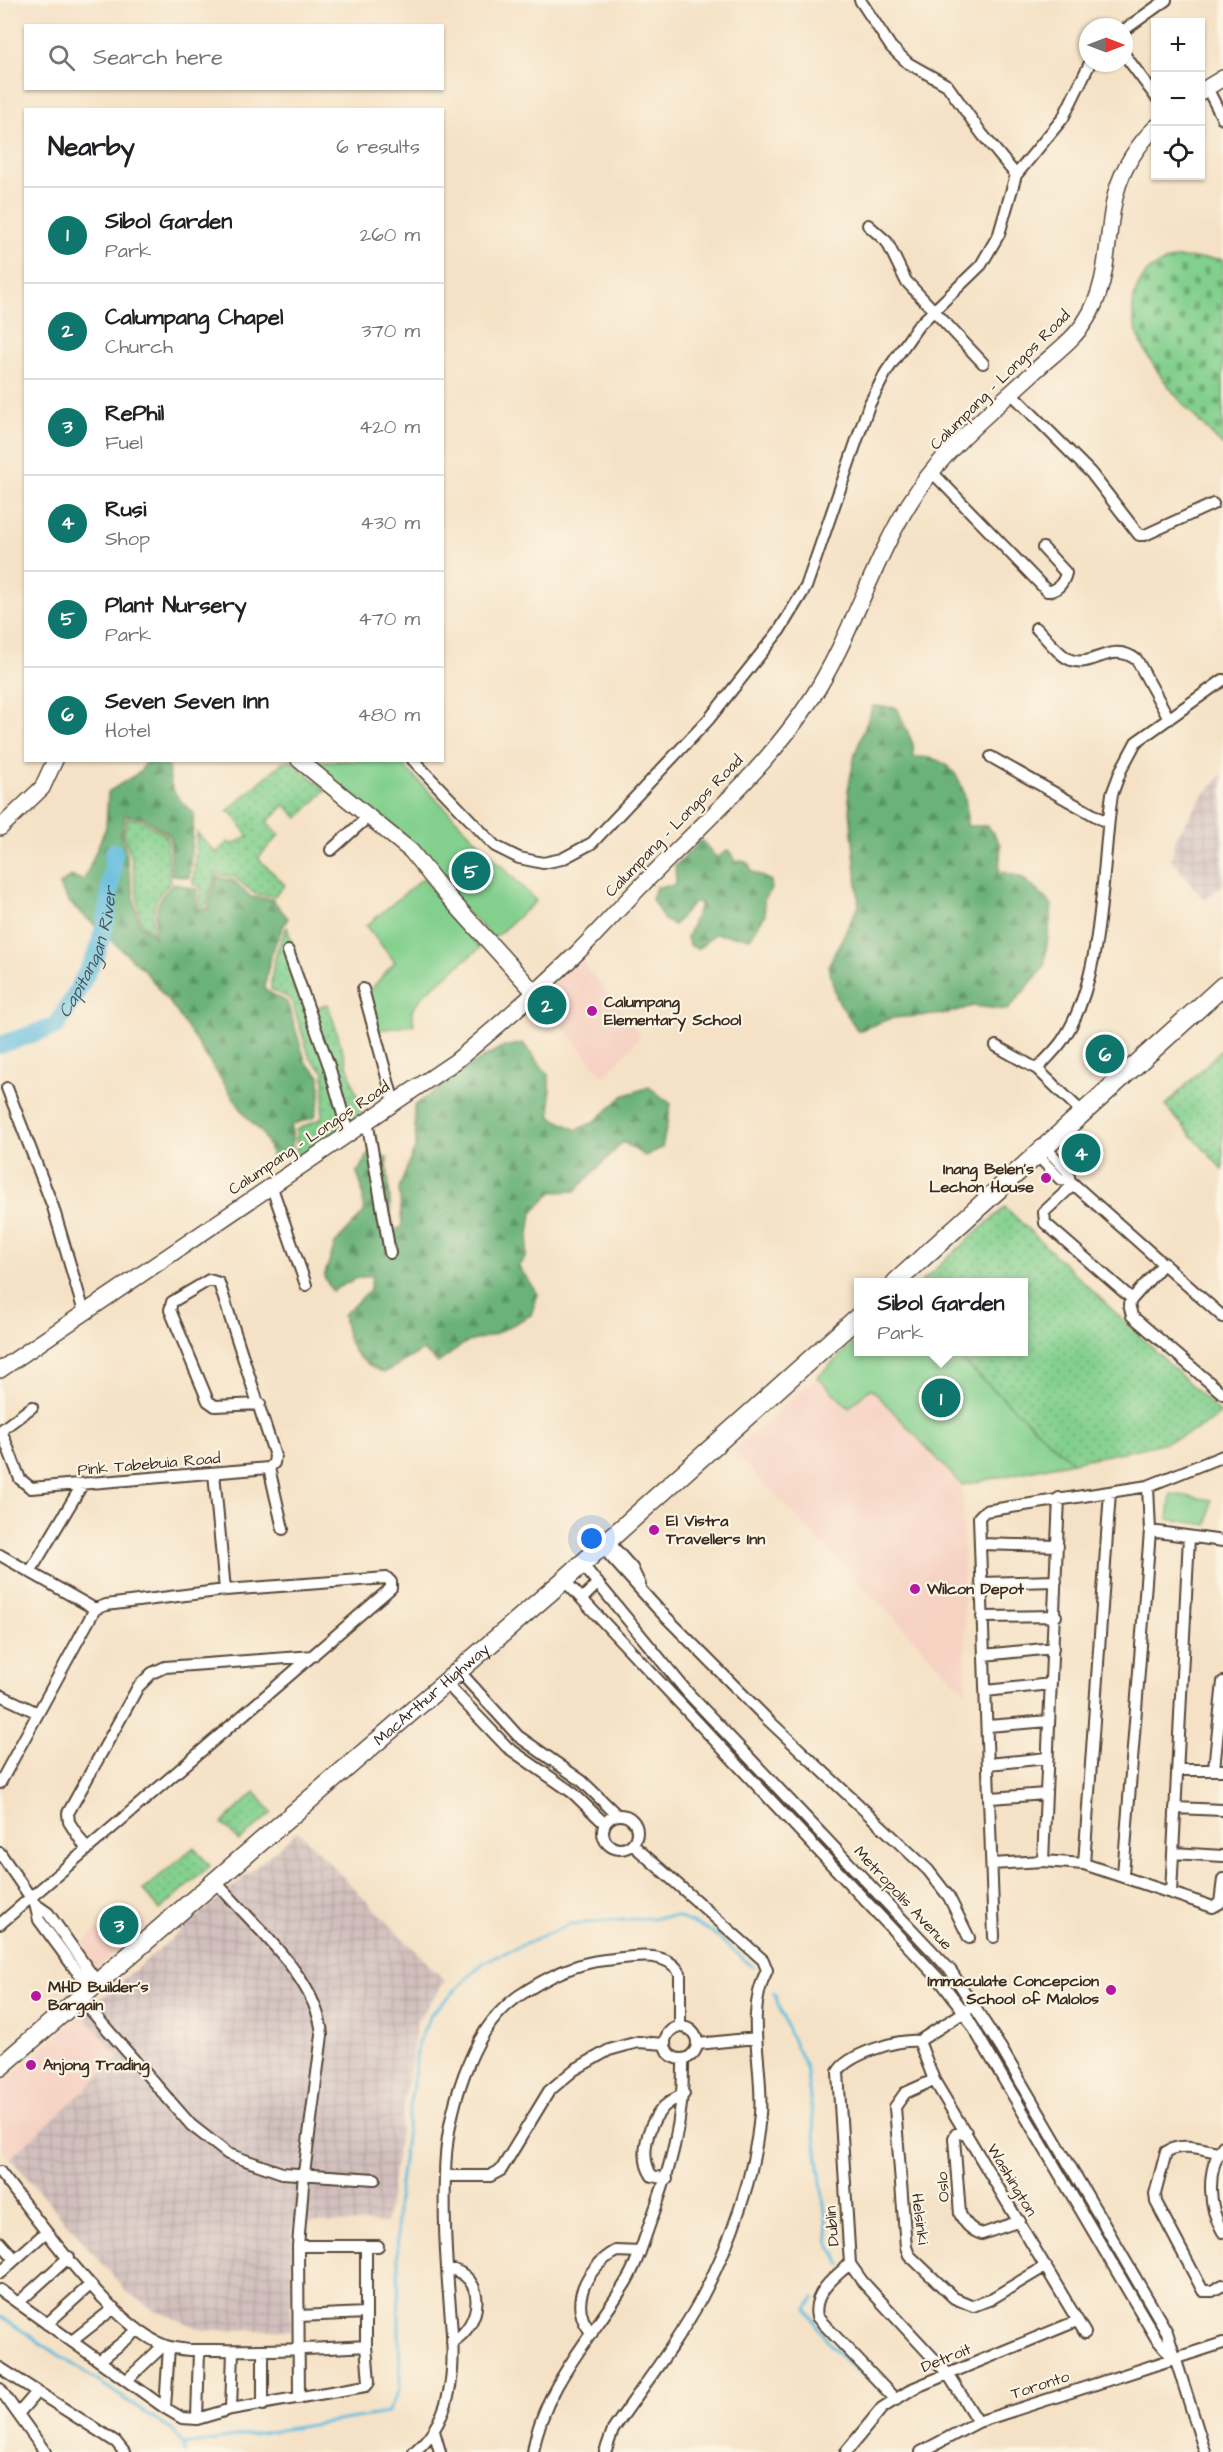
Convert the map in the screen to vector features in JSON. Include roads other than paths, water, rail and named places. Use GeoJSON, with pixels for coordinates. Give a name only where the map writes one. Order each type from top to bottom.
{"type":"FeatureCollection","features":[{"type":"Feature","properties":{"kind":"highway"},"geometry":{"type":"LineString","coordinates":[[900,1278],[1223,986]]}},
{"type":"Feature","properties":{"kind":"highway","name":"MacArthur Highway"},"geometry":{"type":"LineString","coordinates":[[0,2067],[564,1580],[854,1321]]}},
{"type":"Feature","properties":{"kind":"street"},"geometry":{"type":"LineString","coordinates":[[860,0],[891,47],[908,63],[947,85],[982,134],[1016,175]]}},
{"type":"Feature","properties":{"kind":"street"},"geometry":{"type":"LineString","coordinates":[[1133,24],[1166,0]]}},
{"type":"Feature","properties":{"kind":"street"},"geometry":{"type":"LineString","coordinates":[[1133,66],[1151,91]]}},
{"type":"Feature","properties":{"kind":"street"},"geometry":{"type":"LineString","coordinates":[[415,762],[495,846],[519,858],[543,863],[562,859],[592,843],[709,719],[779,631],[806,587],[869,405],[892,363],[918,326],[981,265],[999,234],[1016,175],[1063,118],[1086,72]]}},
{"type":"Feature","properties":{"kind":"street"},"geometry":{"type":"LineString","coordinates":[[1205,89],[1223,78]]}},
{"type":"Feature","properties":{"kind":"street"},"geometry":{"type":"LineString","coordinates":[[1205,92],[1223,119]]}},
{"type":"Feature","properties":{"kind":"street","name":"Calumpang - Longos Road"},"geometry":{"type":"LineString","coordinates":[[0,1370],[456,1060],[534,993],[735,792],[792,726],[814,695],[897,525],[919,488],[971,431],[1071,338],[1086,320],[1099,292],[1108,258],[1116,192],[1125,170],[1151,131]]}},
{"type":"Feature","properties":{"kind":"street"},"geometry":{"type":"LineString","coordinates":[[868,225],[888,242],[906,281],[983,363]]}},
{"type":"Feature","properties":{"kind":"street"},"geometry":{"type":"LineString","coordinates":[[1011,393],[1092,473],[1139,535],[1145,535],[1213,504]]}},
{"type":"Feature","properties":{"kind":"street"},"geometry":{"type":"LineString","coordinates":[[933,473],[1047,591],[1052,591],[1056,589],[1066,573],[1043,548]]}},
{"type":"Feature","properties":{"kind":"street"},"geometry":{"type":"LineString","coordinates":[[1036,628],[1067,658],[1075,661],[1118,651],[1130,654],[1137,660],[1169,719]]}},
{"type":"Feature","properties":{"kind":"street"},"geometry":{"type":"LineString","coordinates":[[1037,1069],[1067,1033],[1087,980],[1099,920],[1108,823],[1116,782],[1136,742],[1223,680]]}},
{"type":"Feature","properties":{"kind":"street"},"geometry":{"type":"LineString","coordinates":[[991,758],[1108,823]]}},
{"type":"Feature","properties":{"kind":"street"},"geometry":{"type":"LineString","coordinates":[[0,828],[42,788],[54,762]]}},
{"type":"Feature","properties":{"kind":"street"},"geometry":{"type":"LineString","coordinates":[[300,762],[411,851],[443,891],[534,993]]}},
{"type":"Feature","properties":{"kind":"street"},"geometry":{"type":"LineString","coordinates":[[331,850],[368,817]]}},
{"type":"Feature","properties":{"kind":"street"},"geometry":{"type":"LineString","coordinates":[[288,951],[329,1066],[348,1132]]}},
{"type":"Feature","properties":{"kind":"street"},"geometry":{"type":"LineString","coordinates":[[363,989],[394,1103]]}},
{"type":"Feature","properties":{"kind":"street"},"geometry":{"type":"LineString","coordinates":[[996,1046],[1037,1069],[1083,1113]]}},
{"type":"Feature","properties":{"kind":"street"},"geometry":{"type":"LineString","coordinates":[[7,1088],[53,1207],[84,1311]]}},
{"type":"Feature","properties":{"kind":"street"},"geometry":{"type":"LineString","coordinates":[[367,1120],[390,1253]]}},
{"type":"Feature","properties":{"kind":"street"},"geometry":{"type":"LineString","coordinates":[[1042,1152],[1060,1179],[1072,1183],[1223,1317]]}},
{"type":"Feature","properties":{"kind":"street"},"geometry":{"type":"LineString","coordinates":[[1072,1183],[1044,1212],[1045,1222],[1132,1299]]}},
{"type":"Feature","properties":{"kind":"street"},"geometry":{"type":"LineString","coordinates":[[271,1185],[306,1285]]}},
{"type":"Feature","properties":{"kind":"street"},"geometry":{"type":"LineString","coordinates":[[1164,1263],[1132,1299],[1129,1304],[1132,1316],[1223,1394]]}},
{"type":"Feature","properties":{"kind":"street"},"geometry":{"type":"LineString","coordinates":[[260,1404],[215,1406],[208,1401],[170,1310],[172,1302],[209,1280],[219,1283],[260,1404],[275,1456],[274,1463],[269,1468],[283,1529]]}},
{"type":"Feature","properties":{"kind":"street","name":"Pink Tabebuia Road"},"geometry":{"type":"LineString","coordinates":[[32,1407],[1,1431],[20,1479],[31,1488],[269,1468]]}},
{"type":"Feature","properties":{"kind":"street"},"geometry":{"type":"LineString","coordinates":[[994,1936],[990,1764],[979,1517],[982,1513],[1059,1498],[1148,1486],[1223,1456]]}},
{"type":"Feature","properties":{"kind":"street"},"geometry":{"type":"LineString","coordinates":[[214,1473],[225,1590]]}},
{"type":"Feature","properties":{"kind":"street"},"geometry":{"type":"LineString","coordinates":[[30,1572],[82,1485]]}},
{"type":"Feature","properties":{"kind":"street"},"geometry":{"type":"LineString","coordinates":[[1123,1875],[1150,1531],[1148,1486]]}},
{"type":"Feature","properties":{"kind":"street"},"geometry":{"type":"LineString","coordinates":[[1084,1864],[1110,1492]]}},
{"type":"Feature","properties":{"kind":"street"},"geometry":{"type":"LineString","coordinates":[[1043,1861],[1056,1616],[1059,1498]]}},
{"type":"Feature","properties":{"kind":"street"},"geometry":{"type":"LineString","coordinates":[[1150,1531],[1223,1541]]}},
{"type":"Feature","properties":{"kind":"street"},"geometry":{"type":"LineString","coordinates":[[1171,1893],[1189,1537]]}},
{"type":"Feature","properties":{"kind":"street"},"geometry":{"type":"LineString","coordinates":[[605,1544],[642,1591],[766,1718],[928,1870],[949,1897],[969,1938]]}},
{"type":"Feature","properties":{"kind":"street"},"geometry":{"type":"LineString","coordinates":[[980,1544],[1058,1546]]}},
{"type":"Feature","properties":{"kind":"street"},"geometry":{"type":"LineString","coordinates":[[0,1555],[95,1609]]}},
{"type":"Feature","properties":{"kind":"street","name":"Metropolis Avenue"},"geometry":{"type":"LineString","coordinates":[[582,1564],[688,1693],[951,1971],[975,2006],[1167,2332],[1205,2452]]}},
{"type":"Feature","properties":{"kind":"street"},"geometry":{"type":"LineString","coordinates":[[0,1783],[95,1609],[106,1605],[225,1590],[387,1578],[391,1582],[391,1588],[87,1850],[33,1901],[0,1923]]}},
{"type":"Feature","properties":{"kind":"street","name":"Metropolis Avenue"},"geometry":{"type":"LineString","coordinates":[[564,1580],[939,1979],[964,2012],[1156,2338],[1174,2359]]}},
{"type":"Feature","properties":{"kind":"street"},"geometry":{"type":"LineString","coordinates":[[981,1583],[1056,1581]]}},
{"type":"Feature","properties":{"kind":"street"},"geometry":{"type":"LineString","coordinates":[[582,1599],[598,1583]]}},
{"type":"Feature","properties":{"kind":"street"},"geometry":{"type":"LineString","coordinates":[[982,1617],[1056,1616]]}},
{"type":"Feature","properties":{"kind":"street"},"geometry":{"type":"LineString","coordinates":[[984,1655],[1053,1648]]}},
{"type":"Feature","properties":{"kind":"street"},"geometry":{"type":"LineString","coordinates":[[87,1850],[69,1822],[68,1813],[138,1687],[145,1679],[165,1667],[313,1656]]}},
{"type":"Feature","properties":{"kind":"street"},"geometry":{"type":"LineString","coordinates":[[452,1677],[518,1736],[582,1781],[617,1815],[634,1822],[637,1832],[632,1844],[620,1849],[610,1846],[603,1837],[605,1824],[617,1815]]}},
{"type":"Feature","properties":{"kind":"street"},"geometry":{"type":"LineString","coordinates":[[452,1677],[507,1747],[573,1793],[605,1824]]}},
{"type":"Feature","properties":{"kind":"street"},"geometry":{"type":"LineString","coordinates":[[1177,1770],[1219,1770],[1223,1682]]}},
{"type":"Feature","properties":{"kind":"street"},"geometry":{"type":"LineString","coordinates":[[986,1691],[1051,1684]]}},
{"type":"Feature","properties":{"kind":"street"},"geometry":{"type":"LineString","coordinates":[[0,1695],[38,1713]]}},
{"type":"Feature","properties":{"kind":"street"},"geometry":{"type":"LineString","coordinates":[[988,1726],[1049,1721]]}},
{"type":"Feature","properties":{"kind":"street"},"geometry":{"type":"LineString","coordinates":[[507,1747],[518,1736]]}},
{"type":"Feature","properties":{"kind":"street"},"geometry":{"type":"LineString","coordinates":[[990,1764],[1047,1758]]}},
{"type":"Feature","properties":{"kind":"street"},"geometry":{"type":"LineString","coordinates":[[991,1798],[1045,1794]]}},
{"type":"Feature","properties":{"kind":"street"},"geometry":{"type":"LineString","coordinates":[[1175,1808],[1223,1810]]}},
{"type":"Feature","properties":{"kind":"street"},"geometry":{"type":"LineString","coordinates":[[605,2452],[613,2430],[702,2297],[739,2208],[754,2154],[760,2114],[756,2038],[757,1995],[767,1970],[766,1965],[632,1844]]}},
{"type":"Feature","properties":{"kind":"street"},"geometry":{"type":"LineString","coordinates":[[0,1853],[33,1901],[39,1920],[89,1990],[191,2125],[209,2142],[228,2154],[265,2169],[375,2179]]}},
{"type":"Feature","properties":{"kind":"street"},"geometry":{"type":"LineString","coordinates":[[1173,1853],[1223,1856]]}},
{"type":"Feature","properties":{"kind":"street"},"geometry":{"type":"LineString","coordinates":[[992,1864],[1043,1861],[1084,1864],[1123,1875],[1213,1907],[1220,1903],[1223,1879]]}},
{"type":"Feature","properties":{"kind":"street"},"geometry":{"type":"LineString","coordinates":[[216,1882],[306,1984],[321,2017],[322,2035],[304,2173],[298,2246],[299,2398]]}},
{"type":"Feature","properties":{"kind":"street"},"geometry":{"type":"LineString","coordinates":[[414,2452],[434,2431],[450,2393],[452,2342],[447,2268],[445,2176],[449,2125],[474,2047],[488,2026],[507,2005],[536,1984],[601,1961],[659,1956],[668,1960],[680,1973],[680,2027]]}},
{"type":"Feature","properties":{"kind":"street"},"geometry":{"type":"LineString","coordinates":[[919,2041],[975,2006]]}},
{"type":"Feature","properties":{"kind":"street"},"geometry":{"type":"LineString","coordinates":[[680,2027],[695,2033],[698,2044],[694,2054],[683,2060],[671,2056],[665,2044],[670,2031],[680,2027]]}},
{"type":"Feature","properties":{"kind":"street"},"geometry":{"type":"LineString","coordinates":[[698,2044],[756,2038]]}},
{"type":"Feature","properties":{"kind":"street","name":"Washington"},"geometry":{"type":"LineString","coordinates":[[919,2041],[934,2080],[1085,2333]]}},
{"type":"Feature","properties":{"kind":"street","name":"Dublin"},"geometry":{"type":"LineString","coordinates":[[919,2041],[894,2042],[846,2062],[838,2072],[850,2264],[862,2281],[948,2374],[978,2422]]}},
{"type":"Feature","properties":{"kind":"street"},"geometry":{"type":"LineString","coordinates":[[445,2176],[490,2176],[501,2170],[549,2091],[574,2070],[609,2050],[638,2042],[665,2044]]}},
{"type":"Feature","properties":{"kind":"street"},"geometry":{"type":"LineString","coordinates":[[533,2452],[540,2423],[556,2388],[627,2280],[640,2252],[667,2179],[678,2135],[684,2094],[683,2060]]}},
{"type":"Feature","properties":{"kind":"street","name":"Helsinki"},"geometry":{"type":"LineString","coordinates":[[934,2080],[905,2093],[895,2107],[906,2247],[909,2254],[954,2298],[973,2306],[991,2300],[1046,2266]]}},
{"type":"Feature","properties":{"kind":"street"},"geometry":{"type":"LineString","coordinates":[[667,2179],[652,2176],[647,2169],[647,2139],[660,2110],[684,2094]]}},
{"type":"Feature","properties":{"kind":"street","name":"Oslo"},"geometry":{"type":"LineString","coordinates":[[966,2132],[956,2134],[954,2138],[960,2214],[963,2220],[970,2228],[982,2234],[1020,2221]]}},
{"type":"Feature","properties":{"kind":"street"},"geometry":{"type":"LineString","coordinates":[[1223,2232],[1214,2215],[1211,2199],[1221,2149],[1173,2147],[1166,2152],[1155,2194],[1160,2210],[1203,2291],[1212,2291],[1223,2285]]}},
{"type":"Feature","properties":{"kind":"street"},"geometry":{"type":"LineString","coordinates":[[0,2172],[90,2285],[138,2330],[166,2346],[232,2351],[366,2346]]}},
{"type":"Feature","properties":{"kind":"street"},"geometry":{"type":"LineString","coordinates":[[0,2273],[46,2232]]}},
{"type":"Feature","properties":{"kind":"street"},"geometry":{"type":"LineString","coordinates":[[0,2242],[15,2259]]}},
{"type":"Feature","properties":{"kind":"street"},"geometry":{"type":"LineString","coordinates":[[0,2290],[128,2379],[165,2408],[182,2418],[197,2419],[231,2409],[366,2386],[369,2382],[366,2313],[372,2246],[298,2246]]}},
{"type":"Feature","properties":{"kind":"street"},"geometry":{"type":"LineString","coordinates":[[592,2333],[581,2317],[579,2307],[591,2272],[616,2251],[640,2252]]}},
{"type":"Feature","properties":{"kind":"street"},"geometry":{"type":"LineString","coordinates":[[18,2303],[69,2257]]}},
{"type":"Feature","properties":{"kind":"street"},"geometry":{"type":"LineString","coordinates":[[850,2264],[826,2285],[815,2309],[817,2317],[896,2400]]}},
{"type":"Feature","properties":{"kind":"street"},"geometry":{"type":"LineString","coordinates":[[447,2268],[459,2270],[466,2275],[476,2295],[470,2329],[452,2342]]}},
{"type":"Feature","properties":{"kind":"street"},"geometry":{"type":"LineString","coordinates":[[47,2324],[90,2285]]}},
{"type":"Feature","properties":{"kind":"street"},"geometry":{"type":"LineString","coordinates":[[72,2341],[114,2308]]}},
{"type":"Feature","properties":{"kind":"street"},"geometry":{"type":"LineString","coordinates":[[299,2316],[366,2313]]}},
{"type":"Feature","properties":{"kind":"street","name":"Detroit"},"geometry":{"type":"LineString","coordinates":[[846,2452],[868,2422],[882,2408],[914,2388],[1077,2321]]}},
{"type":"Feature","properties":{"kind":"street"},"geometry":{"type":"LineString","coordinates":[[99,2361],[138,2330]]}},
{"type":"Feature","properties":{"kind":"street","name":"Toronto"},"geometry":{"type":"LineString","coordinates":[[921,2452],[978,2422],[1223,2343]]}},
{"type":"Feature","properties":{"kind":"street"},"geometry":{"type":"LineString","coordinates":[[128,2379],[166,2346]]}},
{"type":"Feature","properties":{"kind":"street"},"geometry":{"type":"LineString","coordinates":[[165,2408],[166,2346]]}},
{"type":"Feature","properties":{"kind":"street"},"geometry":{"type":"LineString","coordinates":[[197,2419],[199,2350]]}},
{"type":"Feature","properties":{"kind":"street"},"geometry":{"type":"LineString","coordinates":[[231,2409],[232,2351]]}},
{"type":"Feature","properties":{"kind":"street"},"geometry":{"type":"LineString","coordinates":[[262,2405],[263,2351]]}},
{"type":"Feature","properties":{"kind":"street"},"geometry":{"type":"LineString","coordinates":[[0,2368],[116,2442],[124,2452]]}},
{"type":"Feature","properties":{"kind":"street"},"geometry":{"type":"LineString","coordinates":[[0,2389],[45,2452]]}},
{"type":"Feature","properties":{"kind":"street"},"geometry":{"type":"LineString","coordinates":[[18,2414],[37,2392]]}},
{"type":"Feature","properties":{"kind":"street"},"geometry":{"type":"LineString","coordinates":[[434,2431],[440,2452]]}},
{"type":"Feature","properties":{"kind":"waterway","name":"Capitangan River"},"geometry":{"type":"LineString","coordinates":[[0,1045],[56,1026],[75,995],[97,953],[107,916],[114,852]]}},
{"type":"Feature","properties":{"kind":"waterway"},"geometry":{"type":"LineString","coordinates":[[184,2445],[387,2413],[400,2388],[397,2207],[418,2043],[431,2014],[484,1962],[570,1924],[676,1916],[712,1932],[753,1967]]}},
{"type":"Feature","properties":{"kind":"waterway"},"geometry":{"type":"LineString","coordinates":[[774,1993],[790,2035],[806,2067],[829,2243],[841,2265]]}},
{"type":"Feature","properties":{"kind":"waterway"},"geometry":{"type":"LineString","coordinates":[[814,2298],[807,2309],[820,2331],[840,2356],[869,2379]]}},
{"type":"Feature","properties":{"kind":"waterway"},"geometry":{"type":"LineString","coordinates":[[0,2316],[173,2431],[184,2445],[185,2452]]}},
{"type":"Feature","properties":{"kind":"place","name":"Plant Nursery"},"geometry":{"type":"Point","coordinates":[471,871]}},
{"type":"Feature","properties":{"kind":"place","name":"Calumpang Chapel"},"geometry":{"type":"Point","coordinates":[547,1005]}},
{"type":"Feature","properties":{"kind":"place","name":"Calumpang Elementary School"},"geometry":{"type":"Point","coordinates":[592,1011]}},
{"type":"Feature","properties":{"kind":"place","name":"Seven Seven Inn"},"geometry":{"type":"Point","coordinates":[1105,1054]}},
{"type":"Feature","properties":{"kind":"place","name":"Rusi"},"geometry":{"type":"Point","coordinates":[1081,1153]}},
{"type":"Feature","properties":{"kind":"place","name":"Inang Belen's Lechon House"},"geometry":{"type":"Point","coordinates":[1046,1178]}},
{"type":"Feature","properties":{"kind":"place","name":"Sibol Garden"},"geometry":{"type":"Point","coordinates":[941,1398]}},
{"type":"Feature","properties":{"kind":"place","name":"El Vistra Travellers Inn"},"geometry":{"type":"Point","coordinates":[654,1530]}},
{"type":"Feature","properties":{"kind":"place","name":"Wilcon Depot"},"geometry":{"type":"Point","coordinates":[915,1589]}},
{"type":"Feature","properties":{"kind":"place","name":"RePhil"},"geometry":{"type":"Point","coordinates":[119,1925]}},
{"type":"Feature","properties":{"kind":"place","name":"Immaculate Concepcion School of Malolos"},"geometry":{"type":"Point","coordinates":[1111,1990]}},
{"type":"Feature","properties":{"kind":"place","name":"MHD Builder’s Bargain"},"geometry":{"type":"Point","coordinates":[36,1996]}},
{"type":"Feature","properties":{"kind":"place","name":"Anjong Trading"},"geometry":{"type":"Point","coordinates":[31,2065]}}]}
